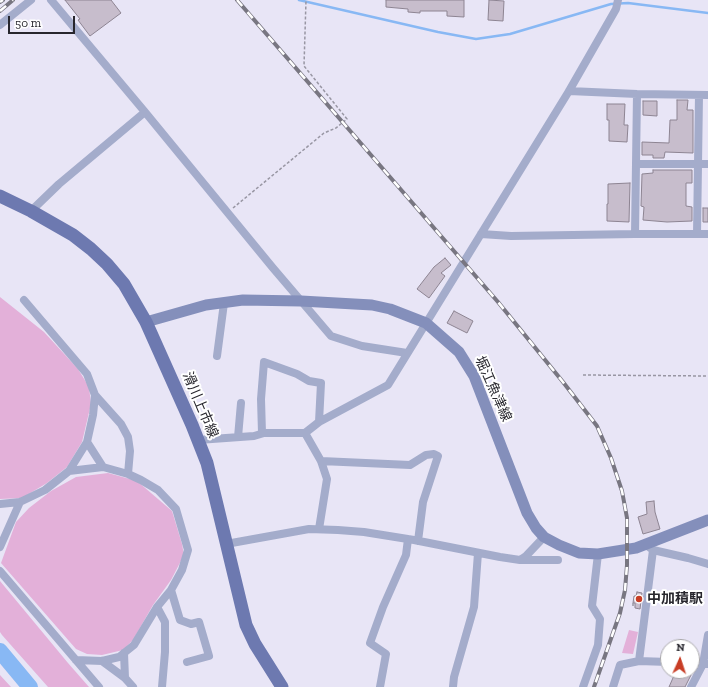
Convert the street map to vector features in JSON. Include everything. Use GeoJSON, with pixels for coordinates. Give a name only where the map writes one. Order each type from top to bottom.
{"type":"FeatureCollection","features":[{"type":"Feature","properties":{"kind":"main road","name":"滑川上市線"},"geometry":{"type":"LineString","coordinates":[[0,196],[73,235],[91,249],[107,264],[124,284],[146,322],[207,463],[246,625],[255,644],[282,687]]}},
{"type":"Feature","properties":{"kind":"main road","name":"堀江魚津線"},"geometry":{"type":"LineString","coordinates":[[146,322],[206,305],[243,300],[301,301],[372,305],[390,309],[426,323],[460,352],[474,376],[527,513],[536,528],[544,537],[579,553],[598,554],[649,547],[708,520]]}},
{"type":"Feature","properties":{"kind":"street"},"geometry":{"type":"LineString","coordinates":[[0,25],[31,0]]}},
{"type":"Feature","properties":{"kind":"street"},"geometry":{"type":"LineString","coordinates":[[51,0],[146,112],[192,171],[331,336],[362,346],[407,353]]}},
{"type":"Feature","properties":{"kind":"street"},"geometry":{"type":"LineString","coordinates":[[198,440],[254,436],[262,433],[306,433],[318,422],[388,385],[568,91],[616,9],[618,0]]}},
{"type":"Feature","properties":{"kind":"street"},"geometry":{"type":"LineString","coordinates":[[568,91],[704,95],[698,164],[697,234]]}},
{"type":"Feature","properties":{"kind":"street"},"geometry":{"type":"LineString","coordinates":[[635,234],[637,94]]}},
{"type":"Feature","properties":{"kind":"street"},"geometry":{"type":"LineString","coordinates":[[31,212],[58,184],[146,112]]}},
{"type":"Feature","properties":{"kind":"street"},"geometry":{"type":"LineString","coordinates":[[637,164],[708,164]]}},
{"type":"Feature","properties":{"kind":"street"},"geometry":{"type":"LineString","coordinates":[[481,234],[511,236],[708,234]]}},
{"type":"Feature","properties":{"kind":"street"},"geometry":{"type":"LineString","coordinates":[[24,300],[87,374],[95,395],[121,424],[128,438],[130,451],[128,474]]}},
{"type":"Feature","properties":{"kind":"street"},"geometry":{"type":"LineString","coordinates":[[217,356],[224,303]]}},
{"type":"Feature","properties":{"kind":"street"},"geometry":{"type":"LineString","coordinates":[[262,433],[261,399],[264,362],[297,374],[309,381],[321,383],[318,422]]}},
{"type":"Feature","properties":{"kind":"street"},"geometry":{"type":"LineString","coordinates":[[0,504],[20,502],[44,490],[69,471],[87,442],[93,414],[95,395]]}},
{"type":"Feature","properties":{"kind":"street"},"geometry":{"type":"LineString","coordinates":[[238,437],[241,403]]}},
{"type":"Feature","properties":{"kind":"street"},"geometry":{"type":"LineString","coordinates":[[306,433],[321,461],[327,479],[319,529]]}},
{"type":"Feature","properties":{"kind":"street"},"geometry":{"type":"LineString","coordinates":[[87,442],[103,467]]}},
{"type":"Feature","properties":{"kind":"street"},"geometry":{"type":"LineString","coordinates":[[321,461],[410,465],[426,455],[434,454],[438,456],[423,502],[418,541]]}},
{"type":"Feature","properties":{"kind":"street"},"geometry":{"type":"LineString","coordinates":[[69,471],[103,467],[128,474],[158,490],[176,509],[188,550],[182,570],[171,590],[157,607],[134,645],[119,657],[102,661],[76,660]]}},
{"type":"Feature","properties":{"kind":"street"},"geometry":{"type":"LineString","coordinates":[[0,547],[20,502]]}},
{"type":"Feature","properties":{"kind":"street"},"geometry":{"type":"LineString","coordinates":[[226,544],[319,529],[364,532],[520,560],[558,560]]}},
{"type":"Feature","properties":{"kind":"street"},"geometry":{"type":"LineString","coordinates":[[520,560],[526,556],[544,537]]}},
{"type":"Feature","properties":{"kind":"street"},"geometry":{"type":"LineString","coordinates":[[380,687],[386,654],[370,643],[383,607],[406,555],[408,540]]}},
{"type":"Feature","properties":{"kind":"street"},"geometry":{"type":"LineString","coordinates":[[639,661],[649,547],[708,564]]}},
{"type":"Feature","properties":{"kind":"street"},"geometry":{"type":"LineString","coordinates":[[453,687],[454,677],[474,607],[478,553]]}},
{"type":"Feature","properties":{"kind":"street"},"geometry":{"type":"LineString","coordinates":[[583,687],[598,645],[600,619],[592,606],[598,554]]}},
{"type":"Feature","properties":{"kind":"street"},"geometry":{"type":"LineString","coordinates":[[0,571],[99,687]]}},
{"type":"Feature","properties":{"kind":"street"},"geometry":{"type":"LineString","coordinates":[[171,590],[180,620],[191,624],[199,622],[209,656],[188,662]]}},
{"type":"Feature","properties":{"kind":"street"},"geometry":{"type":"LineString","coordinates":[[157,607],[165,622],[165,652],[162,687]]}},
{"type":"Feature","properties":{"kind":"street"},"geometry":{"type":"LineString","coordinates":[[691,687],[705,664],[708,635]]}},
{"type":"Feature","properties":{"kind":"street"},"geometry":{"type":"LineString","coordinates":[[124,653],[125,678]]}},
{"type":"Feature","properties":{"kind":"street"},"geometry":{"type":"LineString","coordinates":[[102,661],[125,678],[133,687]]}},
{"type":"Feature","properties":{"kind":"street"},"geometry":{"type":"LineString","coordinates":[[613,687],[620,665],[639,661],[660,662]]}},
{"type":"Feature","properties":{"kind":"path"},"geometry":{"type":"LineString","coordinates":[[228,212],[324,133],[336,128],[347,119],[304,66],[306,0]]}},
{"type":"Feature","properties":{"kind":"path"},"geometry":{"type":"LineString","coordinates":[[583,375],[708,376]]}},
{"type":"Feature","properties":{"kind":"shaded area"},"geometry":{"type":"Polygon","coordinates":[[[0,297],[44,332],[78,369],[89,387],[91,404],[82,442],[67,467],[47,483],[22,498],[0,499],[0,297]]]}},
{"type":"Feature","properties":{"kind":"shaded area"},"geometry":{"type":"Polygon","coordinates":[[[108,473],[137,481],[172,511],[184,555],[171,580],[153,605],[133,640],[123,650],[102,655],[87,654],[76,649],[1,563],[16,522],[29,508],[51,491],[76,477],[108,473]]]}},
{"type":"Feature","properties":{"kind":"shaded area"},"geometry":{"type":"Polygon","coordinates":[[[0,581],[89,687],[48,687],[2,635],[0,632],[0,581]]]}},
{"type":"Feature","properties":{"kind":"shaded area"},"geometry":{"type":"Polygon","coordinates":[[[629,630],[638,632],[633,654],[622,653],[629,630]]]}},
{"type":"Feature","properties":{"kind":"shaded area"},"geometry":{"type":"Polygon","coordinates":[[[0,675],[11,687],[0,687],[0,675]]]}},
{"type":"Feature","properties":{"kind":"building"},"geometry":{"type":"Polygon","coordinates":[[[65,0],[111,0],[121,13],[90,36],[78,20],[80,19],[65,0]]]}},
{"type":"Feature","properties":{"kind":"building"},"geometry":{"type":"Polygon","coordinates":[[[386,0],[464,0],[464,17],[447,16],[447,11],[420,11],[420,13],[408,12],[408,9],[386,7],[386,0]]]}},
{"type":"Feature","properties":{"kind":"building"},"geometry":{"type":"Polygon","coordinates":[[[489,0],[504,1],[503,21],[488,20],[489,0]]]}},
{"type":"Feature","properties":{"kind":"building"},"geometry":{"type":"Polygon","coordinates":[[[677,100],[688,100],[687,110],[693,110],[693,153],[665,152],[664,158],[653,158],[653,155],[642,155],[642,142],[669,143],[670,120],[677,120],[677,100]]]}},
{"type":"Feature","properties":{"kind":"building"},"geometry":{"type":"Polygon","coordinates":[[[643,101],[657,101],[657,116],[643,115],[643,101]]]}},
{"type":"Feature","properties":{"kind":"building"},"geometry":{"type":"Polygon","coordinates":[[[607,104],[625,104],[624,125],[628,125],[627,142],[609,141],[607,104]]]}},
{"type":"Feature","properties":{"kind":"building"},"geometry":{"type":"Polygon","coordinates":[[[653,170],[692,170],[692,183],[686,183],[686,206],[692,207],[692,221],[667,222],[643,220],[644,207],[641,206],[642,174],[653,173],[653,170]]]}},
{"type":"Feature","properties":{"kind":"building"},"geometry":{"type":"Polygon","coordinates":[[[630,183],[629,222],[607,221],[608,184],[630,183]]]}},
{"type":"Feature","properties":{"kind":"building"},"geometry":{"type":"Polygon","coordinates":[[[703,208],[708,208],[708,222],[703,222],[703,208]]]}},
{"type":"Feature","properties":{"kind":"building"},"geometry":{"type":"Polygon","coordinates":[[[445,258],[451,265],[441,273],[445,276],[429,298],[417,289],[434,267],[445,258]]]}},
{"type":"Feature","properties":{"kind":"building"},"geometry":{"type":"Polygon","coordinates":[[[454,311],[473,321],[467,333],[447,323],[454,311]]]}},
{"type":"Feature","properties":{"kind":"building"},"geometry":{"type":"Polygon","coordinates":[[[654,501],[655,512],[660,529],[643,534],[638,517],[647,514],[646,502],[654,501]]]}},
{"type":"Feature","properties":{"kind":"building","name":"中加積駅"},"geometry":{"type":"Polygon","coordinates":[[[637,592],[642,593],[640,609],[635,608],[635,603],[633,603],[634,596],[636,596],[637,592]]]}},
{"type":"Feature","properties":{"kind":"building"},"geometry":{"type":"Polygon","coordinates":[[[672,679],[689,679],[685,687],[669,687],[672,679]]]}},
{"type":"Feature","properties":{"kind":"waterway"},"geometry":{"type":"LineString","coordinates":[[299,0],[438,32],[476,39],[510,34],[611,4],[628,3],[708,13]]}},
{"type":"Feature","properties":{"kind":"waterway"},"geometry":{"type":"LineString","coordinates":[[0,651],[30,687]]}},
{"type":"Feature","properties":{"kind":"railway"},"geometry":{"type":"LineString","coordinates":[[0,11],[13,0]]}},
{"type":"Feature","properties":{"kind":"railway"},"geometry":{"type":"LineString","coordinates":[[237,0],[498,302],[597,426],[611,458],[622,491],[627,518],[627,565],[625,590],[620,613],[594,687]]}},
{"type":"Feature","properties":{"kind":"place","name":"中加積駅"},"geometry":{"type":"Point","coordinates":[639,599]}}]}
